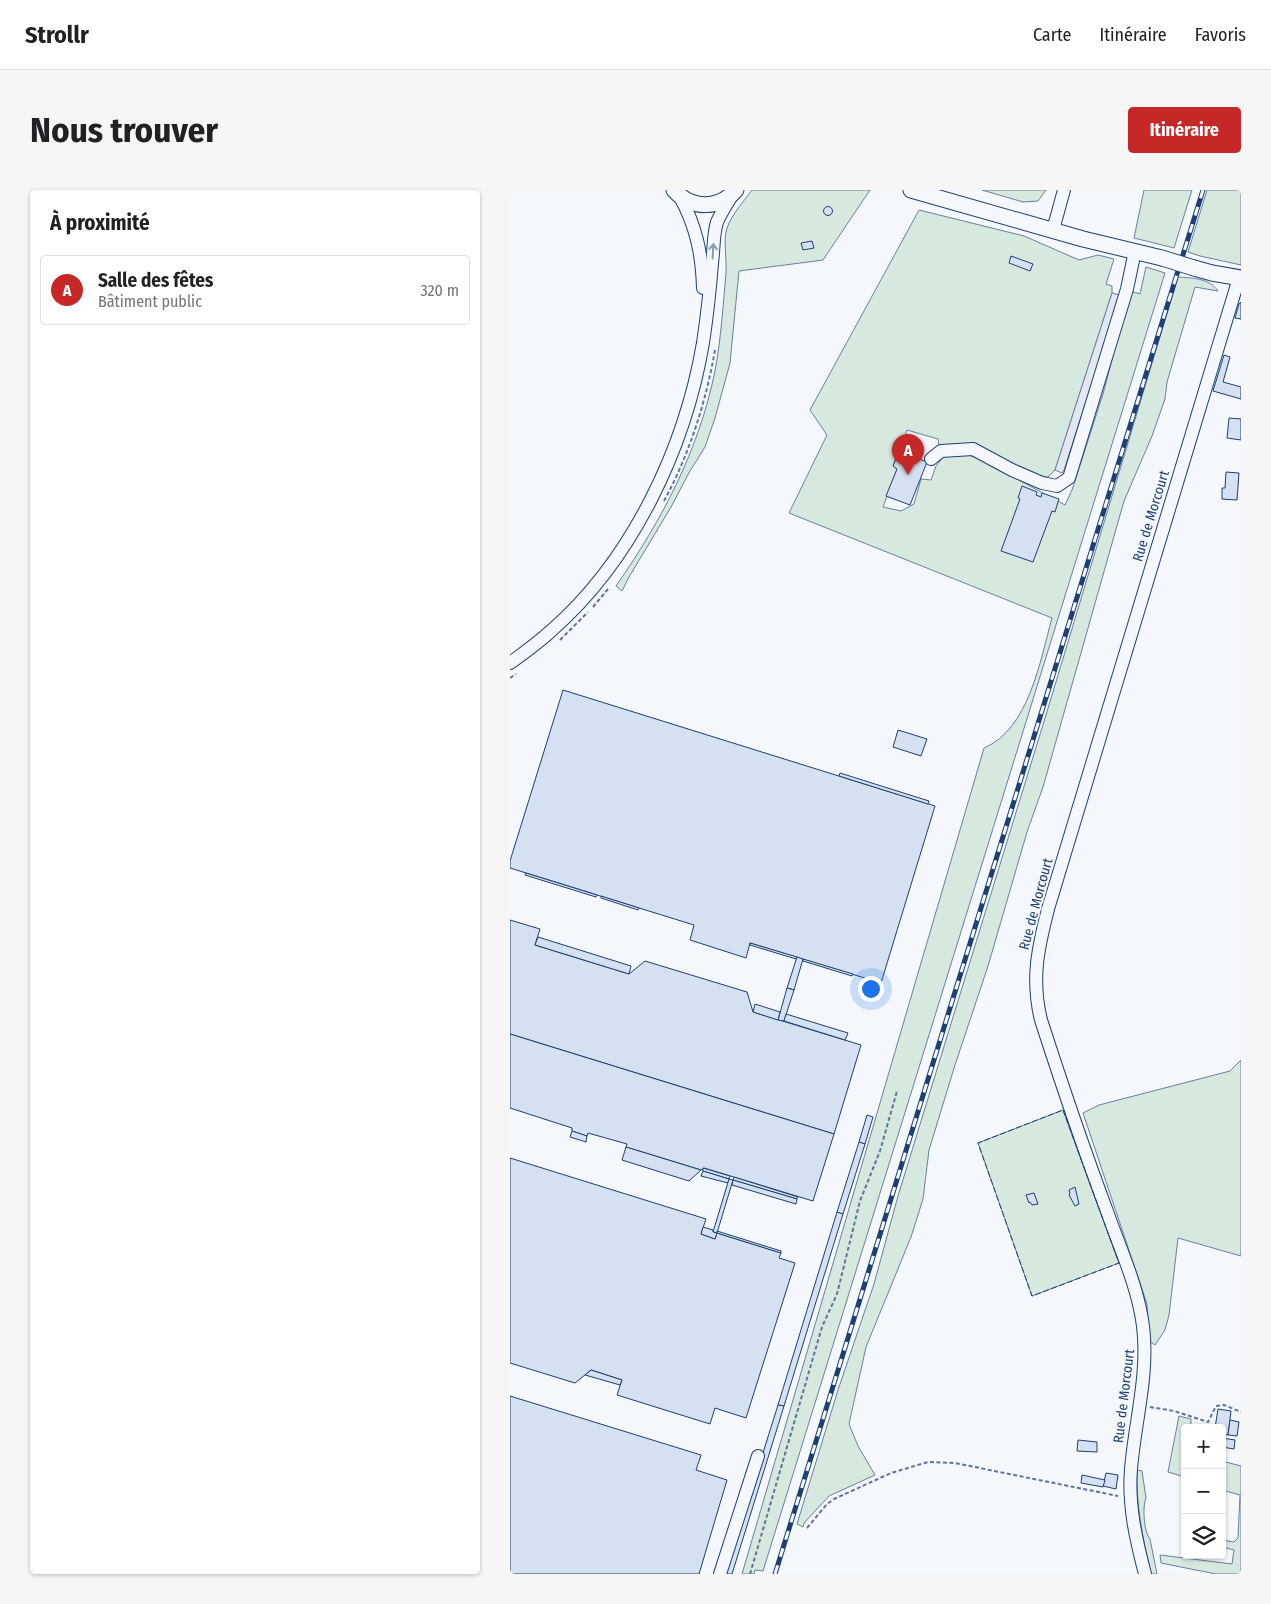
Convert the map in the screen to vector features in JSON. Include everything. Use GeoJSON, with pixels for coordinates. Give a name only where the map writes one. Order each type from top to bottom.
{"type":"FeatureCollection","features":[{"type":"Feature","properties":{"kind":"main road"},"geometry":{"type":"LineString","coordinates":[[911,190],[1212,273],[1240,278]]}},
{"type":"Feature","properties":{"kind":"main road"},"geometry":{"type":"LineString","coordinates":[[677,193],[694,204],[710,205],[725,200],[734,193]]}},
{"type":"Feature","properties":{"kind":"street"},"geometry":{"type":"LineString","coordinates":[[1053,230],[1064,190]]}},
{"type":"Feature","properties":{"kind":"street"},"geometry":{"type":"LineString","coordinates":[[677,193],[694,226],[702,263],[704,334]]}},
{"type":"Feature","properties":{"kind":"street"},"geometry":{"type":"LineString","coordinates":[[510,663],[553,630],[578,605],[610,566],[641,516],[668,462],[686,417],[700,362],[711,281],[714,235],[718,221],[734,193]]}},
{"type":"Feature","properties":{"kind":"street"},"geometry":{"type":"LineString","coordinates":[[931,460],[941,452],[973,449],[1012,470],[1042,483],[1057,486],[1069,478],[1127,289],[1135,251]]}},
{"type":"Feature","properties":{"kind":"street","name":"Rue de Morcourt"},"geometry":{"type":"LineString","coordinates":[[1145,1574],[1135,1534],[1131,1499],[1131,1472],[1146,1349],[1143,1323],[1136,1290],[1041,1020],[1037,1004],[1036,963],[1048,909],[1240,278]]}},
{"type":"Feature","properties":{"kind":"street"},"geometry":{"type":"LineString","coordinates":[[720,1574],[758,1456]]}},
{"type":"Feature","properties":{"kind":"path"},"geometry":{"type":"LineString","coordinates":[[750,1574],[822,1327],[840,1284],[860,1200],[880,1151],[897,1092]]}},
{"type":"Feature","properties":{"kind":"path"},"geometry":{"type":"LineString","coordinates":[[1139,1405],[1174,1411],[1208,1422],[1216,1406],[1224,1404],[1241,1412]]}},
{"type":"Feature","properties":{"kind":"path"},"geometry":{"type":"LineString","coordinates":[[807,1528],[827,1504],[834,1499],[891,1473],[928,1462],[955,1463],[1131,1499]]}},
{"type":"Feature","properties":{"kind":"shaded area"},"geometry":{"type":"Polygon","coordinates":[[[752,190],[870,190],[823,260],[739,271],[730,363],[705,447],[622,591],[616,586],[649,536],[663,510],[689,456],[699,429],[708,400],[719,347],[726,273],[725,244],[727,228],[738,208],[752,190]]]}},
{"type":"Feature","properties":{"kind":"shaded area"},"geometry":{"type":"Polygon","coordinates":[[[982,190],[1046,190],[1038,201],[1023,202],[982,190]]]}},
{"type":"Feature","properties":{"kind":"shaded area"},"geometry":{"type":"Polygon","coordinates":[[[1144,190],[1192,190],[1174,248],[1134,238],[1144,190]]]}},
{"type":"Feature","properties":{"kind":"shaded area"},"geometry":{"type":"Polygon","coordinates":[[[1207,190],[1241,190],[1241,265],[1188,252],[1207,190]]]}},
{"type":"Feature","properties":{"kind":"shaded area"},"geometry":{"type":"Polygon","coordinates":[[[919,210],[1024,236],[1079,260],[1098,255],[1114,259],[1106,284],[1112,286],[1112,293],[1055,470],[1048,477],[1039,476],[1003,460],[939,446],[938,439],[907,430],[893,466],[897,469],[883,507],[901,511],[914,504],[921,479],[931,480],[936,466],[943,457],[966,454],[982,460],[1065,505],[1072,490],[1103,394],[1130,291],[1140,294],[1146,267],[1165,273],[763,1571],[755,1570],[754,1574],[742,1574],[984,748],[999,739],[1012,726],[1022,710],[1037,673],[1052,618],[789,513],[827,435],[810,410],[919,210]]]}},
{"type":"Feature","properties":{"kind":"shaded area"},"geometry":{"type":"Polygon","coordinates":[[[1178,277],[1205,281],[1218,291],[1195,287],[1167,382],[1165,399],[1152,436],[1124,501],[1043,787],[1027,832],[988,966],[929,1150],[923,1199],[911,1237],[866,1347],[849,1424],[858,1446],[875,1475],[829,1496],[804,1523],[803,1527],[797,1524],[838,1390],[874,1284],[898,1196],[1178,277]]]}},
{"type":"Feature","properties":{"kind":"shaded area"},"geometry":{"type":"Polygon","coordinates":[[[1112,293],[1120,295],[1062,473],[1055,470],[1112,293]]]}},
{"type":"Feature","properties":{"kind":"shaded area"},"geometry":{"type":"Polygon","coordinates":[[[1241,1060],[1241,1256],[1178,1238],[1169,1315],[1165,1330],[1155,1345],[1149,1341],[1147,1304],[1083,1113],[1099,1105],[1230,1071],[1241,1060]]]}},
{"type":"Feature","properties":{"kind":"shaded area"},"geometry":{"type":"Polygon","coordinates":[[[1063,1110],[1119,1263],[1032,1296],[978,1143],[1063,1110]]]}},
{"type":"Feature","properties":{"kind":"shaded area"},"geometry":{"type":"Polygon","coordinates":[[[1179,1416],[1191,1419],[1191,1424],[1181,1424],[1181,1476],[1168,1472],[1179,1416]]]}},
{"type":"Feature","properties":{"kind":"shaded area"},"geometry":{"type":"Polygon","coordinates":[[[1226,1462],[1241,1466],[1241,1574],[1216,1574],[1161,1563],[1160,1555],[1232,1564],[1234,1550],[1226,1548],[1226,1541],[1234,1542],[1238,1538],[1240,1495],[1226,1491],[1226,1462]]]}},
{"type":"Feature","properties":{"kind":"shaded area"},"geometry":{"type":"Polygon","coordinates":[[[1137,1470],[1142,1471],[1146,1498],[1144,1507],[1145,1526],[1150,1539],[1157,1574],[1151,1574],[1143,1535],[1139,1509],[1137,1470]]]}},
{"type":"Feature","properties":{"kind":"building"},"geometry":{"type":"Polygon","coordinates":[[[828,206],[833,211],[828,216],[823,211],[828,206]]]}},
{"type":"Feature","properties":{"kind":"building"},"geometry":{"type":"Polygon","coordinates":[[[812,241],[814,248],[803,250],[801,243],[812,241]]]}},
{"type":"Feature","properties":{"kind":"building"},"geometry":{"type":"Polygon","coordinates":[[[1011,256],[1033,264],[1030,271],[1009,263],[1011,256]]]}},
{"type":"Feature","properties":{"kind":"building"},"geometry":{"type":"Polygon","coordinates":[[[1241,302],[1241,319],[1235,318],[1239,304],[1241,302]]]}},
{"type":"Feature","properties":{"kind":"building"},"geometry":{"type":"Polygon","coordinates":[[[1224,355],[1230,357],[1223,382],[1241,387],[1241,399],[1213,391],[1224,355]]]}},
{"type":"Feature","properties":{"kind":"building"},"geometry":{"type":"Polygon","coordinates":[[[1229,418],[1241,419],[1241,440],[1227,438],[1229,418]]]}},
{"type":"Feature","properties":{"kind":"building"},"geometry":{"type":"Polygon","coordinates":[[[899,451],[927,462],[910,505],[886,496],[897,469],[893,466],[899,451]]]}},
{"type":"Feature","properties":{"kind":"building"},"geometry":{"type":"Polygon","coordinates":[[[1226,472],[1239,473],[1237,500],[1222,499],[1222,488],[1225,488],[1226,472]]]}},
{"type":"Feature","properties":{"kind":"building"},"geometry":{"type":"Polygon","coordinates":[[[1022,486],[1037,492],[1036,495],[1041,497],[1042,493],[1059,499],[1055,512],[1052,511],[1033,562],[1001,551],[1020,499],[1018,498],[1022,486]]]}},
{"type":"Feature","properties":{"kind":"building"},"geometry":{"type":"Polygon","coordinates":[[[563,690],[935,806],[881,983],[750,943],[746,958],[690,940],[694,925],[510,868],[510,861],[563,690]]]}},
{"type":"Feature","properties":{"kind":"building"},"geometry":{"type":"Polygon","coordinates":[[[898,730],[927,739],[921,756],[893,747],[898,730]]]}},
{"type":"Feature","properties":{"kind":"building"},"geometry":{"type":"Polygon","coordinates":[[[840,773],[929,801],[928,804],[839,776],[840,773]]]}},
{"type":"Feature","properties":{"kind":"building"},"geometry":{"type":"Polygon","coordinates":[[[526,873],[597,895],[596,897],[525,875],[526,873]]]}},
{"type":"Feature","properties":{"kind":"building"},"geometry":{"type":"Polygon","coordinates":[[[601,896],[639,908],[638,910],[601,898],[601,896]]]}},
{"type":"Feature","properties":{"kind":"building"},"geometry":{"type":"Polygon","coordinates":[[[510,920],[540,929],[535,945],[629,974],[645,961],[747,992],[753,1012],[861,1045],[834,1134],[510,1034],[510,920]]]}},
{"type":"Feature","properties":{"kind":"building"},"geometry":{"type":"Polygon","coordinates":[[[538,937],[631,966],[629,974],[535,945],[538,937]]]}},
{"type":"Feature","properties":{"kind":"building"},"geometry":{"type":"Polygon","coordinates":[[[750,943],[797,957],[796,959],[750,945],[750,943]]]}},
{"type":"Feature","properties":{"kind":"building"},"geometry":{"type":"Polygon","coordinates":[[[797,957],[803,959],[794,990],[787,988],[797,957]]]}},
{"type":"Feature","properties":{"kind":"building"},"geometry":{"type":"Polygon","coordinates":[[[803,959],[853,974],[852,976],[803,961],[803,959]]]}},
{"type":"Feature","properties":{"kind":"building"},"geometry":{"type":"Polygon","coordinates":[[[787,988],[794,990],[784,1021],[778,1020],[787,988]]]}},
{"type":"Feature","properties":{"kind":"building"},"geometry":{"type":"Polygon","coordinates":[[[755,1004],[780,1012],[778,1020],[753,1012],[755,1004]]]}},
{"type":"Feature","properties":{"kind":"building"},"geometry":{"type":"Polygon","coordinates":[[[786,1014],[848,1033],[845,1040],[784,1021],[786,1014]]]}},
{"type":"Feature","properties":{"kind":"building"},"geometry":{"type":"Polygon","coordinates":[[[510,1034],[834,1134],[813,1201],[704,1168],[701,1170],[626,1147],[627,1144],[588,1133],[587,1136],[572,1131],[572,1128],[510,1108],[510,1034]]]}},
{"type":"Feature","properties":{"kind":"building"},"geometry":{"type":"Polygon","coordinates":[[[867,1115],[873,1117],[865,1144],[859,1142],[867,1115]]]}},
{"type":"Feature","properties":{"kind":"building"},"geometry":{"type":"Polygon","coordinates":[[[572,1131],[587,1136],[586,1142],[570,1137],[572,1131]]]}},
{"type":"Feature","properties":{"kind":"building"},"geometry":{"type":"Polygon","coordinates":[[[859,1142],[865,1144],[843,1214],[837,1212],[859,1142]]]}},
{"type":"Feature","properties":{"kind":"building"},"geometry":{"type":"Polygon","coordinates":[[[626,1147],[701,1170],[689,1181],[622,1160],[626,1147]]]}},
{"type":"Feature","properties":{"kind":"building"},"geometry":{"type":"Polygon","coordinates":[[[510,1158],[706,1219],[701,1234],[715,1239],[717,1233],[781,1253],[779,1258],[795,1263],[746,1418],[715,1408],[710,1424],[617,1395],[622,1380],[591,1370],[575,1383],[510,1363],[510,1158]]]}},
{"type":"Feature","properties":{"kind":"building"},"geometry":{"type":"Polygon","coordinates":[[[703,1168],[730,1176],[729,1179],[703,1171],[703,1168]]]}},
{"type":"Feature","properties":{"kind":"building"},"geometry":{"type":"Polygon","coordinates":[[[703,1171],[729,1179],[728,1183],[701,1176],[703,1171]]]}},
{"type":"Feature","properties":{"kind":"building"},"geometry":{"type":"Polygon","coordinates":[[[734,1177],[798,1197],[797,1199],[733,1180],[734,1177]]]}},
{"type":"Feature","properties":{"kind":"building"},"geometry":{"type":"Polygon","coordinates":[[[729,1179],[733,1180],[717,1233],[713,1232],[729,1179]]]}},
{"type":"Feature","properties":{"kind":"building"},"geometry":{"type":"Polygon","coordinates":[[[733,1180],[797,1199],[796,1204],[732,1185],[733,1180]]]}},
{"type":"Feature","properties":{"kind":"building"},"geometry":{"type":"Polygon","coordinates":[[[1075,1187],[1079,1204],[1075,1206],[1069,1195],[1069,1190],[1075,1187]]]}},
{"type":"Feature","properties":{"kind":"building"},"geometry":{"type":"Polygon","coordinates":[[[1034,1193],[1038,1204],[1032,1205],[1029,1203],[1026,1195],[1034,1193]]]}},
{"type":"Feature","properties":{"kind":"building"},"geometry":{"type":"Polygon","coordinates":[[[837,1212],[843,1214],[784,1406],[778,1405],[837,1212]]]}},
{"type":"Feature","properties":{"kind":"building"},"geometry":{"type":"Polygon","coordinates":[[[703,1227],[717,1233],[715,1239],[701,1234],[703,1227]]]}},
{"type":"Feature","properties":{"kind":"building"},"geometry":{"type":"Polygon","coordinates":[[[717,1231],[781,1251],[781,1253],[717,1233],[717,1231]]]}},
{"type":"Feature","properties":{"kind":"building"},"geometry":{"type":"Polygon","coordinates":[[[591,1370],[622,1380],[620,1385],[585,1375],[591,1370]]]}},
{"type":"Feature","properties":{"kind":"building"},"geometry":{"type":"Polygon","coordinates":[[[510,1396],[701,1455],[696,1470],[727,1480],[699,1574],[510,1574],[510,1396]]]}},
{"type":"Feature","properties":{"kind":"building"},"geometry":{"type":"Polygon","coordinates":[[[778,1405],[784,1406],[732,1574],[725,1574],[778,1405]]]}},
{"type":"Feature","properties":{"kind":"building"},"geometry":{"type":"Polygon","coordinates":[[[1218,1409],[1231,1411],[1228,1435],[1226,1435],[1226,1424],[1216,1424],[1218,1409]]]}},
{"type":"Feature","properties":{"kind":"building"},"geometry":{"type":"Polygon","coordinates":[[[1230,1420],[1239,1422],[1237,1436],[1228,1435],[1230,1420]]]}},
{"type":"Feature","properties":{"kind":"building"},"geometry":{"type":"Polygon","coordinates":[[[1226,1439],[1235,1440],[1234,1449],[1226,1448],[1226,1439]]]}},
{"type":"Feature","properties":{"kind":"building"},"geometry":{"type":"Polygon","coordinates":[[[1078,1440],[1097,1442],[1097,1452],[1077,1451],[1078,1440]]]}},
{"type":"Feature","properties":{"kind":"building"},"geometry":{"type":"Polygon","coordinates":[[[1106,1473],[1118,1475],[1116,1489],[1103,1486],[1106,1473]]]}},
{"type":"Feature","properties":{"kind":"building"},"geometry":{"type":"Polygon","coordinates":[[[1082,1475],[1105,1480],[1103,1487],[1081,1483],[1082,1475]]]}},
{"type":"Feature","properties":{"kind":"railway"},"geometry":{"type":"LineString","coordinates":[[775,1574],[1203,190]]}},
{"type":"Feature","properties":{"kind":"fence"},"geometry":{"type":"LineString","coordinates":[[1063,1110],[1119,1263],[1032,1296],[978,1143],[1063,1110]]}},
{"type":"Feature","properties":{"kind":"place","name":"Salle des fêtes"},"geometry":{"type":"Point","coordinates":[908,475]}}]}
